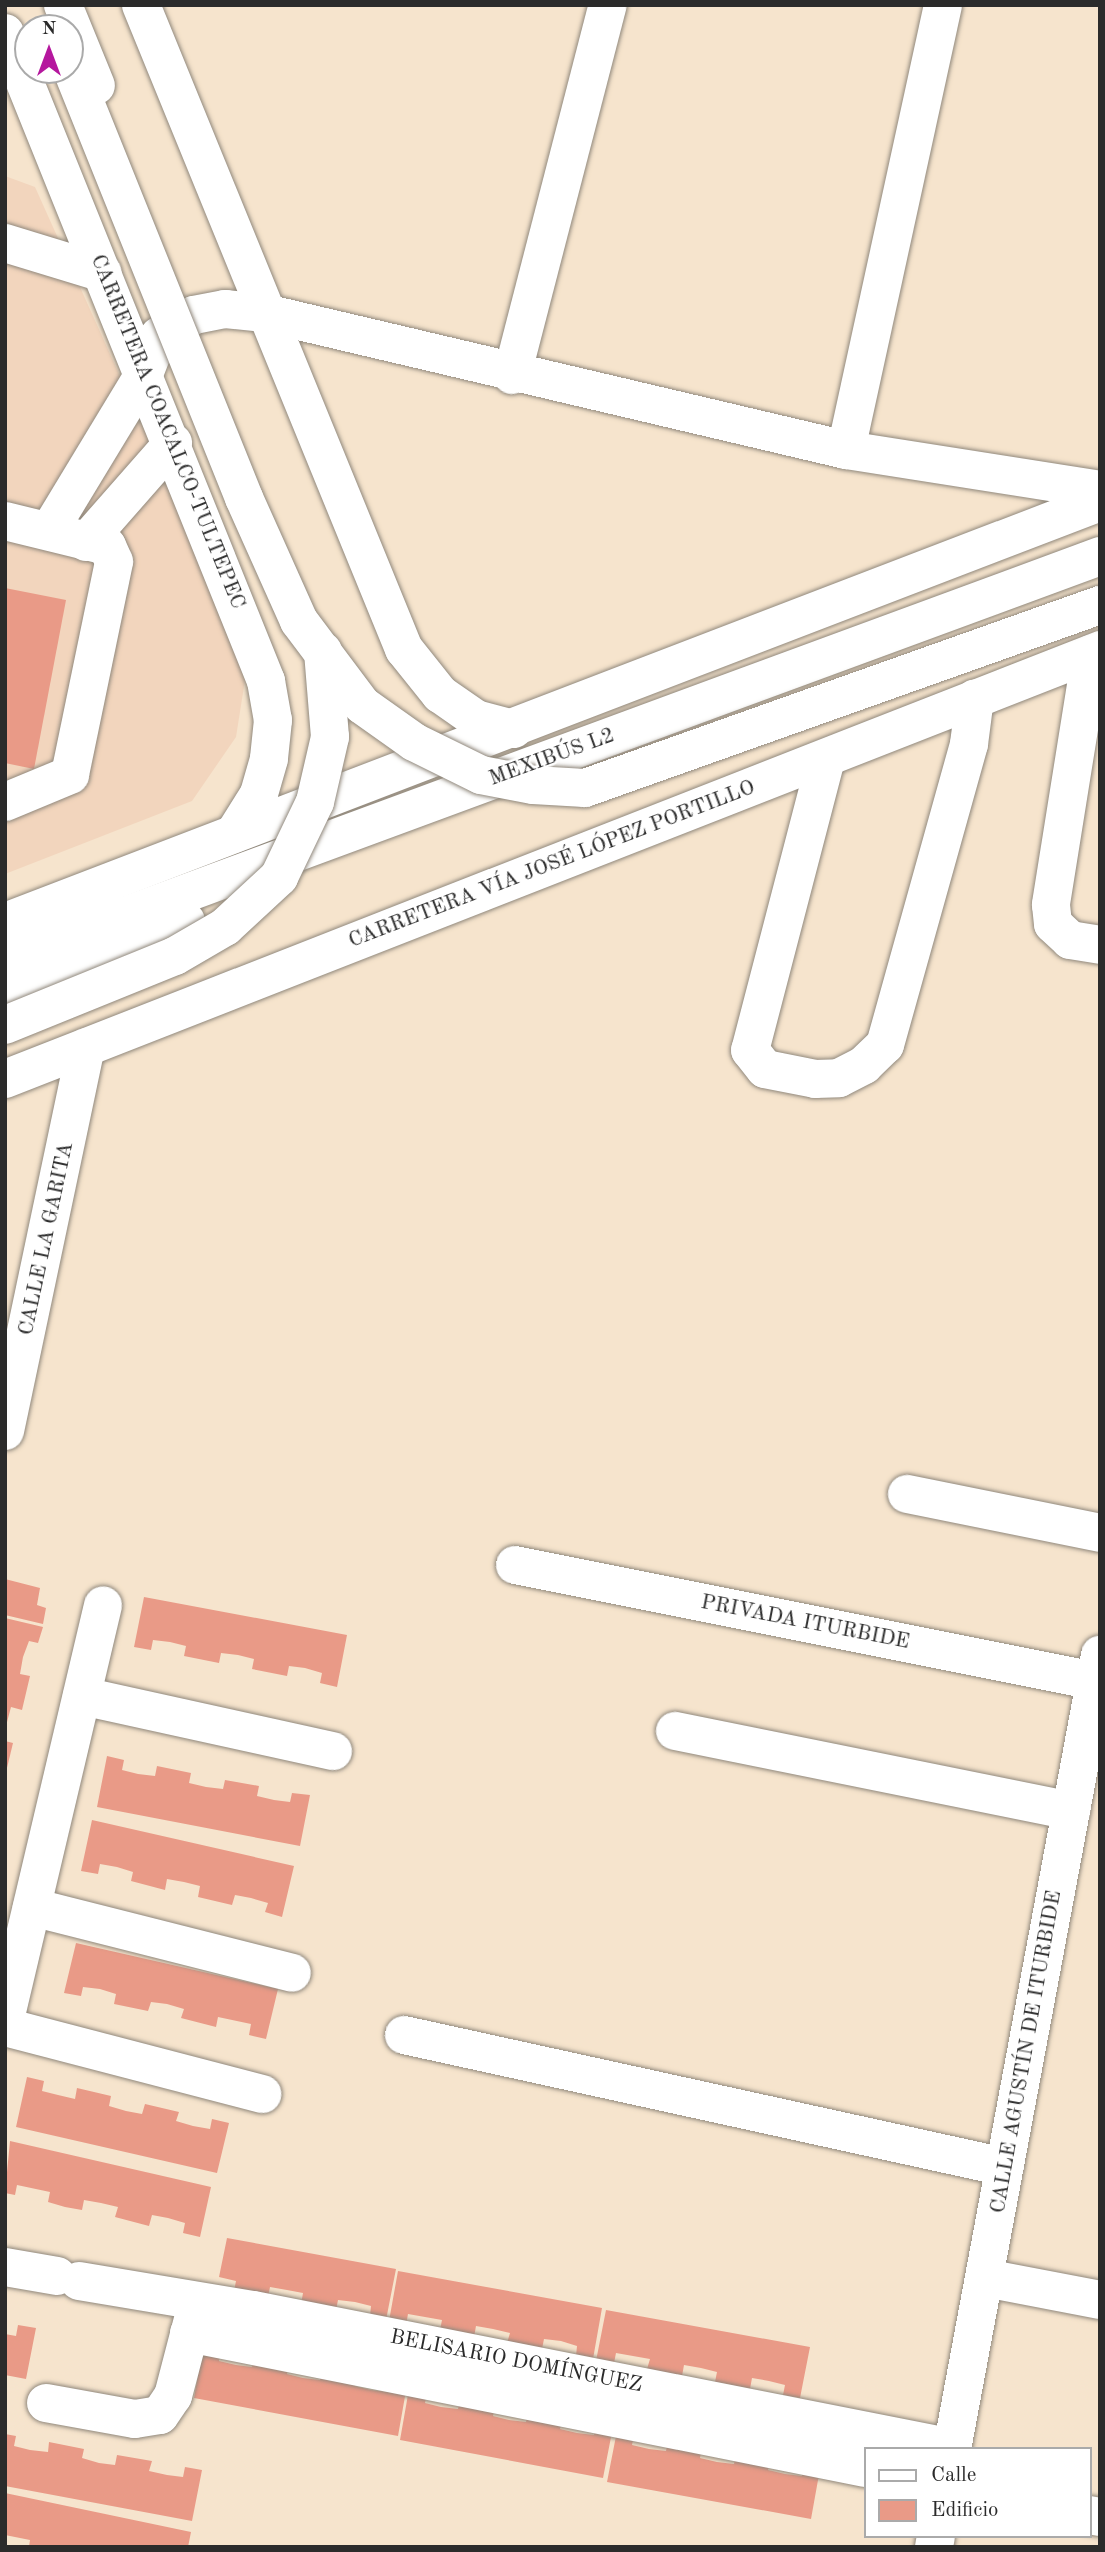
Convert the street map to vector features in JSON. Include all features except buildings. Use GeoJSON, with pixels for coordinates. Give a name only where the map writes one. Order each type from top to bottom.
{"type":"FeatureCollection","features":[{"type":"Feature","properties":{"kind":"main road"},"geometry":{"type":"LineString","coordinates":[[5,1026],[175,956],[225,928],[279,877],[315,802],[330,737],[321,632],[63,5]]}},
{"type":"Feature","properties":{"kind":"main road"},"geometry":{"type":"LineString","coordinates":[[141,5],[404,649],[440,695],[476,719],[514,729]]}},
{"type":"Feature","properties":{"kind":"main road"},"geometry":{"type":"LineString","coordinates":[[512,375],[608,5]]}},
{"type":"Feature","properties":{"kind":"main road"},"geometry":{"type":"LineString","coordinates":[[846,450],[943,5]]}},
{"type":"Feature","properties":{"kind":"main road","name":"CARRETERA COACALCO-TULTEPEC"},"geometry":{"type":"LineString","coordinates":[[5,33],[173,443],[266,681],[273,720],[259,793],[234,834]]}},
{"type":"Feature","properties":{"kind":"main road"},"geometry":{"type":"LineString","coordinates":[[78,84],[244,498],[299,621],[362,705],[414,742],[481,775],[533,785],[585,788],[1100,605]]}},
{"type":"Feature","properties":{"kind":"main road"},"geometry":{"type":"LineString","coordinates":[[5,243],[103,273],[152,300],[187,303],[200,299],[224,278],[232,266],[236,242]]}},
{"type":"Feature","properties":{"kind":"main road"},"geometry":{"type":"LineString","coordinates":[[50,531],[144,373],[159,336],[194,315],[225,309],[265,313],[512,375],[846,450],[1100,490]]}},
{"type":"Feature","properties":{"kind":"main road"},"geometry":{"type":"LineString","coordinates":[[86,542],[173,443]]}},
{"type":"Feature","properties":{"kind":"main road"},"geometry":{"type":"LineString","coordinates":[[5,922],[1100,502]]}},
{"type":"Feature","properties":{"kind":"main road"},"geometry":{"type":"LineString","coordinates":[[5,521],[107,546],[114,562],[72,770],[64,779],[5,802]]}},
{"type":"Feature","properties":{"kind":"main road","name":"MEXIBÚS L2"},"geometry":{"type":"LineString","coordinates":[[5,960],[1100,556]]}},
{"type":"Feature","properties":{"kind":"main road","name":"MEXIBÚS L2"},"geometry":{"type":"LineString","coordinates":[[5,992],[295,878],[1100,589]]}},
{"type":"Feature","properties":{"kind":"main road"},"geometry":{"type":"LineString","coordinates":[[1095,652],[1051,905],[1053,924],[1070,940],[1100,946]]}},
{"type":"Feature","properties":{"kind":"main road","name":"CARRETERA VÍA JOSÉ LÓPEZ PORTILLO"},"geometry":{"type":"LineString","coordinates":[[5,1079],[1095,652]]}},
{"type":"Feature","properties":{"kind":"main road"},"geometry":{"type":"LineString","coordinates":[[826,759],[750,1050],[765,1069],[815,1079],[839,1078],[864,1065],[885,1045],[969,744],[975,698]]}},
{"type":"Feature","properties":{"kind":"main road","name":"CALLE LA GARITA"},"geometry":{"type":"LineString","coordinates":[[5,1431],[51,1228],[86,1047]]}},
{"type":"Feature","properties":{"kind":"main road"},"geometry":{"type":"LineString","coordinates":[[907,1494],[1100,1533]]}},
{"type":"Feature","properties":{"kind":"main road","name":"PRIVADA ITURBIDE"},"geometry":{"type":"LineString","coordinates":[[515,1565],[1097,1668]]}},
{"type":"Feature","properties":{"kind":"main road"},"geometry":{"type":"LineString","coordinates":[[5,2020],[103,1605]]}},
{"type":"Feature","properties":{"kind":"main road","name":"CALLE AGUSTÍN DE ITURBIDE"},"geometry":{"type":"LineString","coordinates":[[953,2447],[1005,2167],[1082,1799],[1097,1668]]}},
{"type":"Feature","properties":{"kind":"main road"},"geometry":{"type":"LineString","coordinates":[[82,1696],[333,1751]]}},
{"type":"Feature","properties":{"kind":"main road"},"geometry":{"type":"LineString","coordinates":[[675,1731],[1082,1799]]}},
{"type":"Feature","properties":{"kind":"main road"},"geometry":{"type":"LineString","coordinates":[[32,1906],[292,1973]]}},
{"type":"Feature","properties":{"kind":"main road"},"geometry":{"type":"LineString","coordinates":[[5,2027],[262,2094]]}},
{"type":"Feature","properties":{"kind":"main road"},"geometry":{"type":"LineString","coordinates":[[404,2035],[1005,2167]]}},
{"type":"Feature","properties":{"kind":"main road","name":"BELISARIO DOMÍNGUEZ"},"geometry":{"type":"LineString","coordinates":[[5,2267],[68,2278],[194,2316],[864,2468]]}},
{"type":"Feature","properties":{"kind":"main road"},"geometry":{"type":"LineString","coordinates":[[985,2278],[1100,2300]]}},
{"type":"Feature","properties":{"kind":"main road"},"geometry":{"type":"LineString","coordinates":[[46,2403],[135,2419],[160,2415],[173,2396],[194,2316]]}},
{"type":"Feature","properties":{"kind":"main road","name":"BELISARIO DOMÍNGUEZ"},"geometry":{"type":"LineString","coordinates":[[194,2316],[947,2447]]}},
{"type":"Feature","properties":{"kind":"shaded area"},"geometry":{"type":"Polygon","coordinates":[[[5,176],[35,187],[248,661],[236,737],[192,801],[5,874],[5,176]]]}}]}
